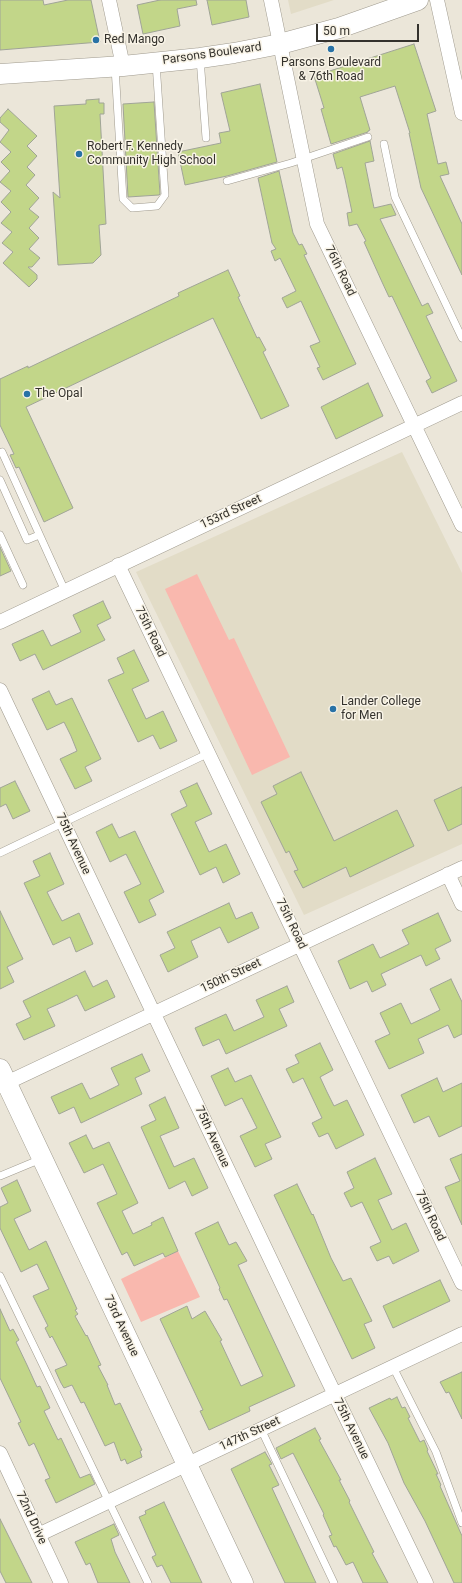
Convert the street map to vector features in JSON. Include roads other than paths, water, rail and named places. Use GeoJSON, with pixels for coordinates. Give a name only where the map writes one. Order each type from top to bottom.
{"type":"FeatureCollection","features":[{"type":"Feature","properties":{"kind":"street"},"geometry":{"type":"LineString","coordinates":[[109,0],[119,66]]}},
{"type":"Feature","properties":{"kind":"street","name":"76th Road"},"geometry":{"type":"LineString","coordinates":[[271,0],[317,224],[462,525]]}},
{"type":"Feature","properties":{"kind":"street","name":"Parsons Boulevard"},"geometry":{"type":"LineString","coordinates":[[0,74],[156,63],[200,58],[280,44],[339,28],[418,0]]}},
{"type":"Feature","properties":{"kind":"street"},"geometry":{"type":"LineString","coordinates":[[437,0],[462,113]]}},
{"type":"Feature","properties":{"kind":"street","name":"153rd Street"},"geometry":{"type":"LineString","coordinates":[[0,622],[462,403]]}},
{"type":"Feature","properties":{"kind":"street","name":"75th Road"},"geometry":{"type":"LineString","coordinates":[[118,565],[301,944],[462,1283]]}},
{"type":"Feature","properties":{"kind":"street","name":"75th Avenue"},"geometry":{"type":"LineString","coordinates":[[0,690],[334,1394],[426,1583]]}},
{"type":"Feature","properties":{"kind":"street","name":"150th Street"},"geometry":{"type":"LineString","coordinates":[[2,1079],[153,1013],[462,868]]}},
{"type":"Feature","properties":{"kind":"street"},"geometry":{"type":"LineString","coordinates":[[448,874],[462,904]]}},
{"type":"Feature","properties":{"kind":"street","name":"73rd Avenue"},"geometry":{"type":"LineString","coordinates":[[2,1079],[42,1158],[243,1583]]}},
{"type":"Feature","properties":{"kind":"street","name":"147th Street"},"geometry":{"type":"LineString","coordinates":[[38,1535],[462,1334]]}},
{"type":"Feature","properties":{"kind":"street","name":"72nd Drive"},"geometry":{"type":"LineString","coordinates":[[0,1453],[61,1583]]}},
{"type":"Feature","properties":{"kind":"lane"},"geometry":{"type":"LineString","coordinates":[[200,58],[206,138]]}},
{"type":"Feature","properties":{"kind":"lane"},"geometry":{"type":"LineString","coordinates":[[119,66],[123,200],[132,208],[157,206],[165,195],[156,63]]}},
{"type":"Feature","properties":{"kind":"lane"},"geometry":{"type":"LineString","coordinates":[[227,181],[304,159],[368,137]]}},
{"type":"Feature","properties":{"kind":"lane"},"geometry":{"type":"LineString","coordinates":[[384,144],[395,197],[462,338]]}},
{"type":"Feature","properties":{"kind":"lane"},"geometry":{"type":"LineString","coordinates":[[2,452],[65,591]]}},
{"type":"Feature","properties":{"kind":"lane"},"geometry":{"type":"LineString","coordinates":[[0,480],[27,540],[39,535]]}},
{"type":"Feature","properties":{"kind":"lane"},"geometry":{"type":"LineString","coordinates":[[0,535],[23,585]]}},
{"type":"Feature","properties":{"kind":"lane"},"geometry":{"type":"LineString","coordinates":[[0,853],[209,753]]}},
{"type":"Feature","properties":{"kind":"lane"},"geometry":{"type":"LineString","coordinates":[[0,1176],[42,1158]]}},
{"type":"Feature","properties":{"kind":"lane"},"geometry":{"type":"LineString","coordinates":[[0,1276],[148,1583]]}},
{"type":"Feature","properties":{"kind":"lane"},"geometry":{"type":"LineString","coordinates":[[393,1366],[436,1452],[462,1523]]}},
{"type":"Feature","properties":{"kind":"lane"},"geometry":{"type":"LineString","coordinates":[[261,1429],[334,1583]]}},
{"type":"Feature","properties":{"kind":"place","name":"Red Mango"},"geometry":{"type":"Point","coordinates":[96,40]}},
{"type":"Feature","properties":{"kind":"place","name":"Parsons Boulevard & 76th Road"},"geometry":{"type":"Point","coordinates":[331,49]}},
{"type":"Feature","properties":{"kind":"place","name":"Robert F. Kennedy Community High School"},"geometry":{"type":"Point","coordinates":[79,154]}},
{"type":"Feature","properties":{"kind":"place","name":"The Opal"},"geometry":{"type":"Point","coordinates":[27,394]}},
{"type":"Feature","properties":{"kind":"place","name":"Lander College for Men"},"geometry":{"type":"Point","coordinates":[333,709]}}]}
